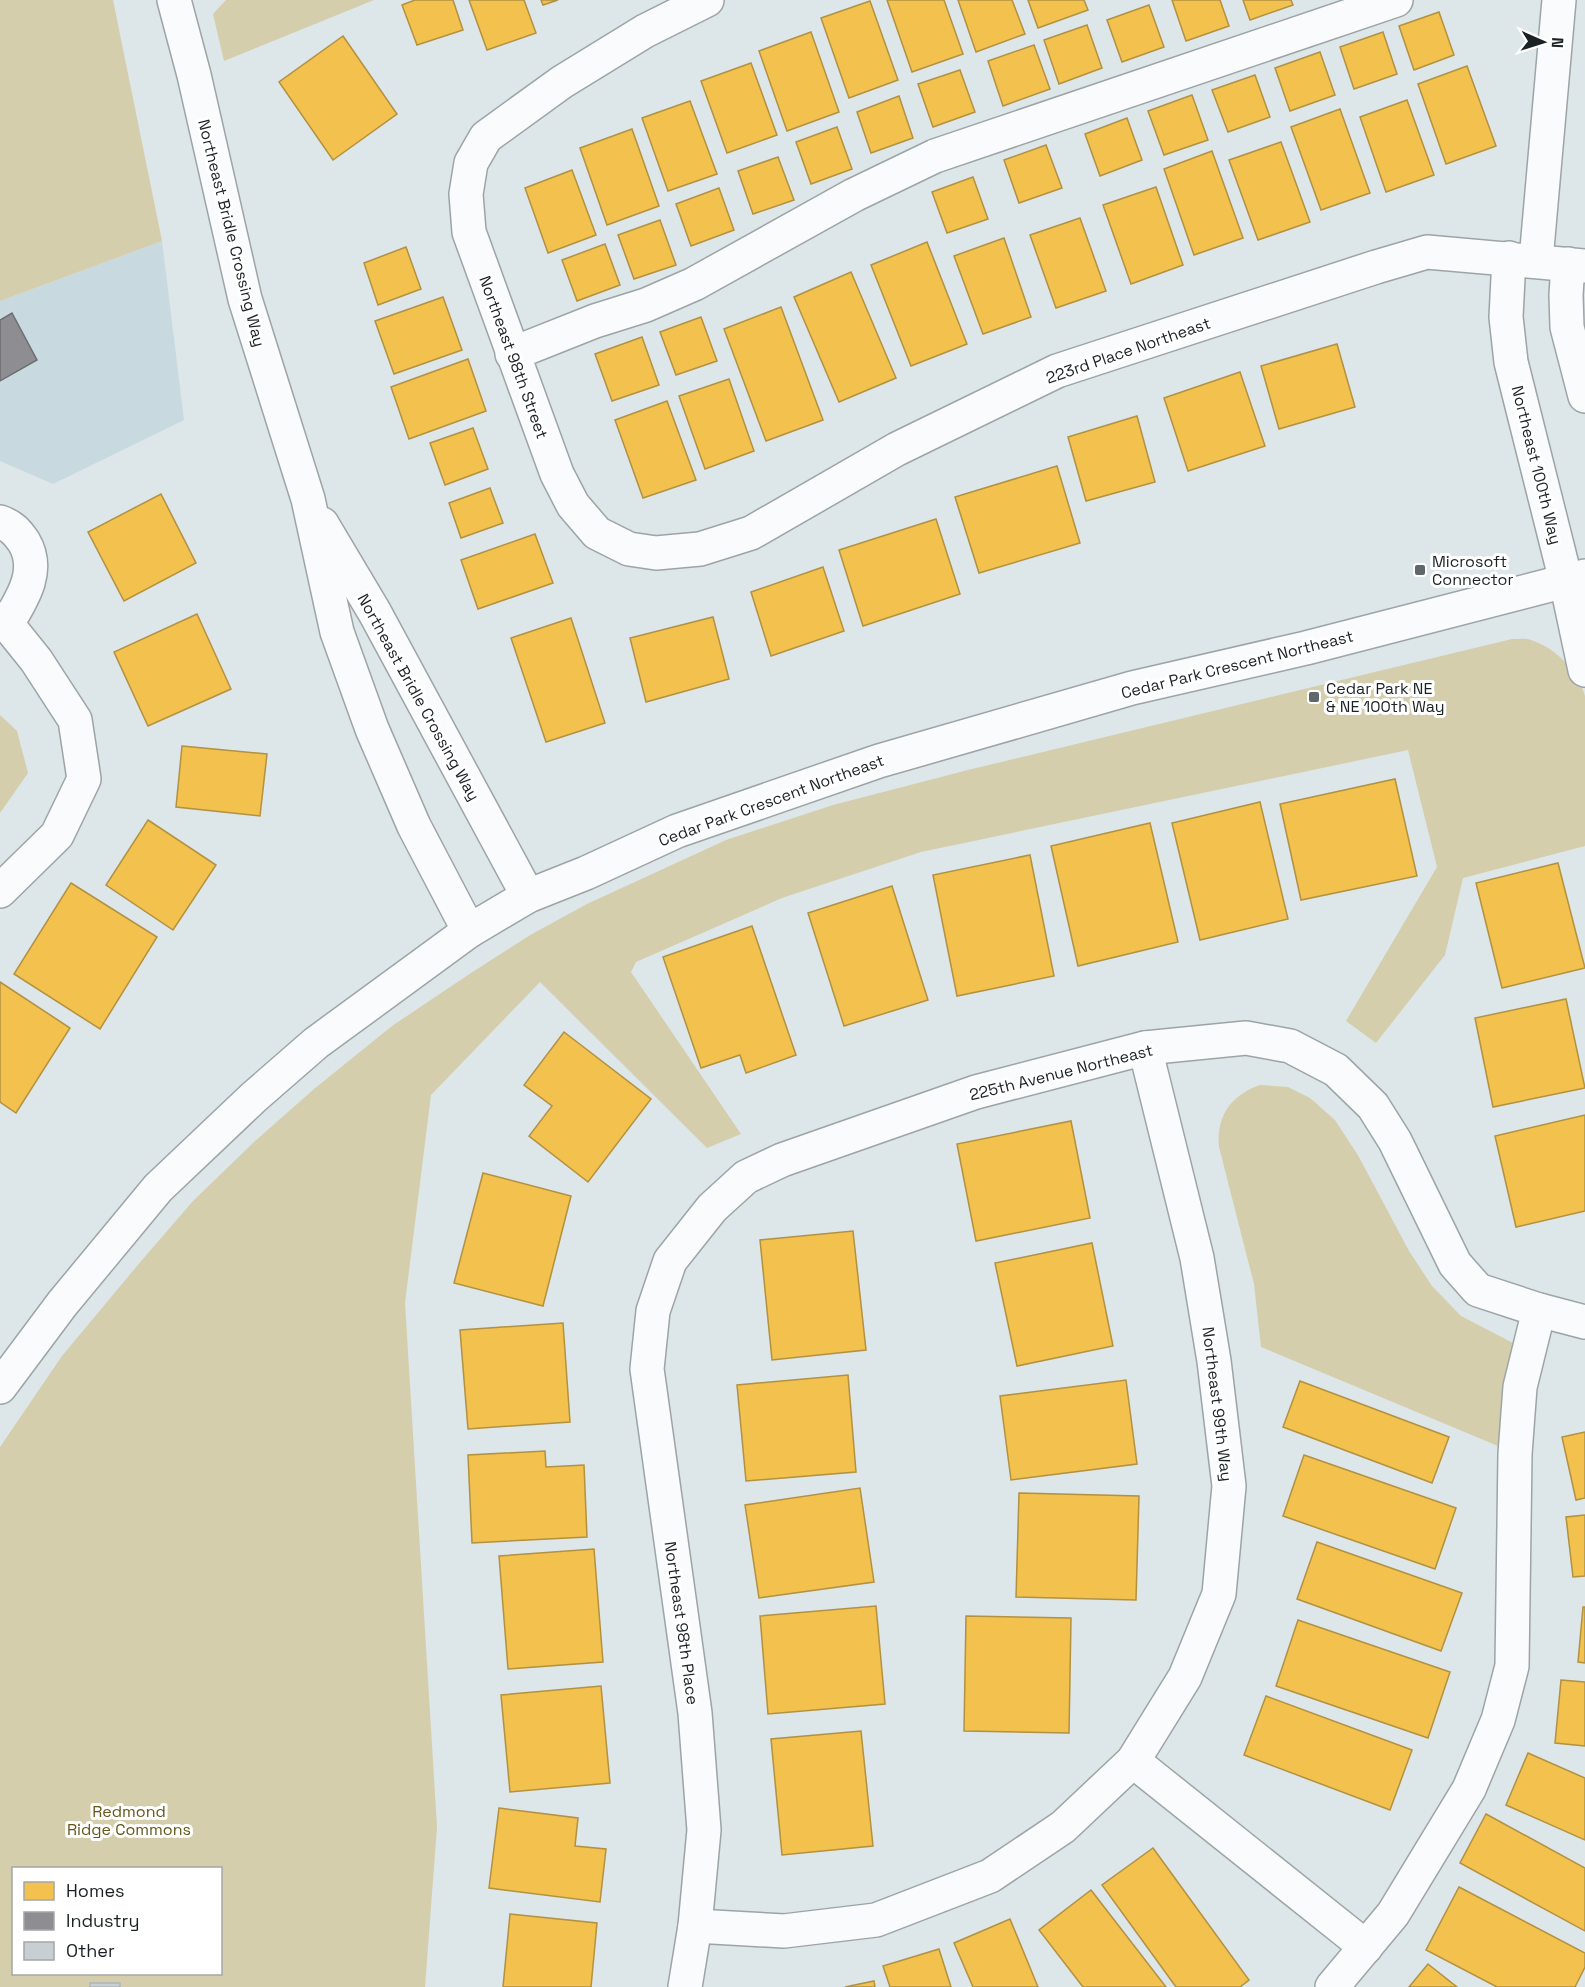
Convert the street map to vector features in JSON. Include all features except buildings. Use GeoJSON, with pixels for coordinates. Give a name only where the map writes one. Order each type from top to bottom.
{"type":"FeatureCollection","features":[{"type":"Feature","properties":{"kind":"street","name":"Northeast Bridle Crossing Way"},"geometry":{"type":"LineString","coordinates":[[174,0],[194,75],[245,299],[308,499],[337,632],[372,729],[414,826],[469,931]]}},
{"type":"Feature","properties":{"kind":"street","name":"Northeast 98th Street"},"geometry":{"type":"LineString","coordinates":[[629,549],[597,533],[573,505],[557,474],[469,232],[466,194],[471,163],[486,137],[562,82],[645,31],[707,0]]}},
{"type":"Feature","properties":{"kind":"street"},"geometry":{"type":"LineString","coordinates":[[512,354],[595,321],[646,305],[694,284],[854,195],[934,156],[1396,0]]}},
{"type":"Feature","properties":{"kind":"street","name":"Northeast 100th Way"},"geometry":{"type":"LineString","coordinates":[[1559,0],[1523,259],[1506,317],[1511,362],[1575,579],[1585,670]]}},
{"type":"Feature","properties":{"kind":"street","name":"223rd Place Northeast"},"geometry":{"type":"LineString","coordinates":[[629,549],[656,553],[700,549],[752,533],[897,449],[1057,371],[1427,252],[1577,265]]}},
{"type":"Feature","properties":{"kind":"street"},"geometry":{"type":"LineString","coordinates":[[1577,265],[1566,295],[1567,327],[1585,396]]}},
{"type":"Feature","properties":{"kind":"street","name":"Northeast Bridle Crossing Way"},"geometry":{"type":"LineString","coordinates":[[308,499],[375,612],[528,896]]}},
{"type":"Feature","properties":{"kind":"street"},"geometry":{"type":"LineString","coordinates":[[0,522],[12,526],[31,554],[31,572],[25,595],[3,621],[36,660],[75,720],[84,779],[57,835],[0,891]]}},
{"type":"Feature","properties":{"kind":"street","name":"Cedar Park Crescent Northeast"},"geometry":{"type":"LineString","coordinates":[[0,1387],[62,1304],[158,1188],[254,1097],[316,1043],[469,931],[528,896],[586,873],[677,831],[879,761],[1132,688],[1306,648],[1575,579]]}},
{"type":"Feature","properties":{"kind":"street","name":"225th Avenue Northeast"},"geometry":{"type":"LineString","coordinates":[[670,1261],[712,1208],[746,1177],[765,1168],[976,1092],[1145,1047],[1246,1038],[1290,1046],[1336,1070],[1373,1106],[1395,1141],[1455,1264],[1478,1290],[1585,1322]]}},
{"type":"Feature","properties":{"kind":"street","name":"Northeast 99th Way"},"geometry":{"type":"LineString","coordinates":[[695,1926],[784,1931],[876,1920],[990,1876],[1063,1827],[1133,1761],[1185,1677],[1219,1594],[1229,1486],[1215,1361],[1197,1258],[1145,1047]]}},
{"type":"Feature","properties":{"kind":"street","name":"Northeast 98th Place"},"geometry":{"type":"LineString","coordinates":[[670,1261],[653,1311],[647,1369],[696,1724],[704,1830],[695,1926],[686,1987]]}},
{"type":"Feature","properties":{"kind":"street"},"geometry":{"type":"LineString","coordinates":[[1332,1987],[1392,1914],[1469,1790],[1498,1720],[1512,1666],[1515,1454],[1520,1387],[1539,1310]]}},
{"type":"Feature","properties":{"kind":"street"},"geometry":{"type":"LineString","coordinates":[[1133,1761],[1366,1947]]}},
{"type":"Feature","properties":{"kind":"shaded area"},"geometry":{"type":"Polygon","coordinates":[[[162,241],[184,420],[53,484],[0,461],[0,301],[162,241]]]}},
{"type":"Feature","properties":{"kind":"green space"},"geometry":{"type":"Polygon","coordinates":[[[0,0],[113,0],[162,241],[0,301],[0,0]]]}},
{"type":"Feature","properties":{"kind":"green space"},"geometry":{"type":"Polygon","coordinates":[[[226,0],[374,0],[224,61],[213,14],[226,0]]]}},
{"type":"Feature","properties":{"kind":"green space","name":"Redmond Ridge Commons"},"geometry":{"type":"Polygon","coordinates":[[[1512,639],[1531,640],[1557,655],[1571,669],[1585,696],[1585,846],[1463,878],[1445,955],[1376,1043],[1346,1021],[1437,867],[1408,750],[921,852],[782,898],[636,962],[631,972],[741,1134],[707,1148],[540,982],[431,1095],[405,1303],[437,1827],[425,1987],[0,1987],[0,1447],[62,1356],[193,1201],[253,1143],[314,1089],[392,1026],[532,934],[587,904],[726,840],[833,805],[968,770],[1512,639]]]}},
{"type":"Feature","properties":{"kind":"green space"},"geometry":{"type":"Polygon","coordinates":[[[0,715],[17,731],[28,773],[0,813],[0,715]]]}},
{"type":"Feature","properties":{"kind":"green space"},"geometry":{"type":"Polygon","coordinates":[[[1260,1085],[1288,1087],[1310,1098],[1335,1120],[1359,1157],[1409,1251],[1432,1286],[1461,1316],[1513,1343],[1502,1398],[1498,1446],[1261,1347],[1254,1284],[1219,1147],[1220,1125],[1228,1108],[1241,1094],[1260,1085]]]}},
{"type":"Feature","properties":{"kind":"place","name":"Microsoft Connector"},"geometry":{"type":"Point","coordinates":[1420,570]}},
{"type":"Feature","properties":{"kind":"place","name":"Cedar Park NE & NE 100th Way"},"geometry":{"type":"Point","coordinates":[1314,697]}}]}
